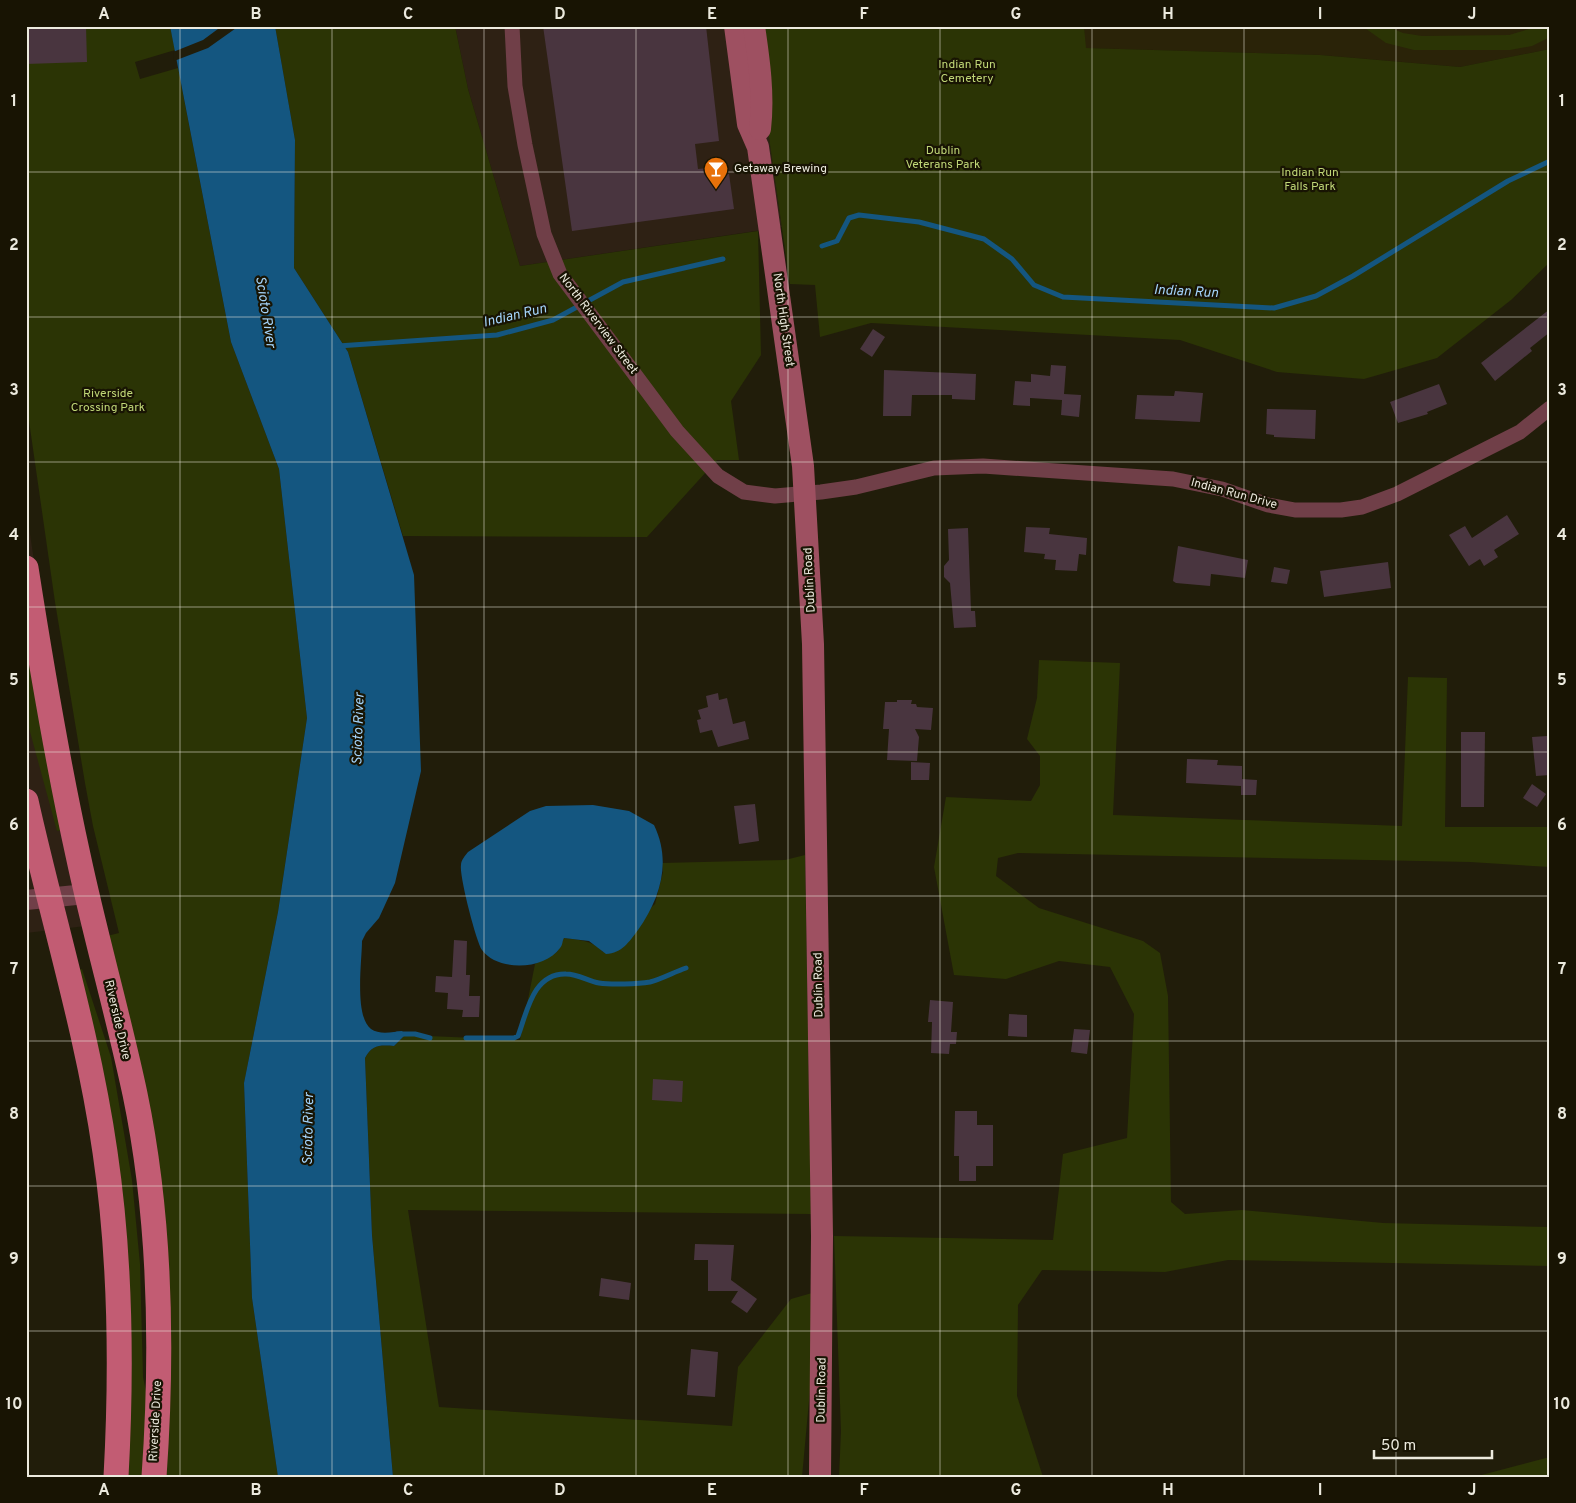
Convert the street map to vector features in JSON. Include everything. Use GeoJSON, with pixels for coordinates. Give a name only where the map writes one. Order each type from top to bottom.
{"type":"FeatureCollection","features":[{"type":"Feature","properties":{"kind":"main road","name":"North High Street"},"geometry":{"type":"LineString","coordinates":[[734,26],[748,124],[758,147]]}},
{"type":"Feature","properties":{"kind":"main road","name":"North High Street"},"geometry":{"type":"LineString","coordinates":[[754,26],[760,68],[762,115],[758,147],[806,494]]}},
{"type":"Feature","properties":{"kind":"main road","name":"Dublin Road"},"geometry":{"type":"LineString","coordinates":[[806,494],[815,684],[822,1245],[820,1477]]}},
{"type":"Feature","properties":{"kind":"main road","name":"Riverside Drive"},"geometry":{"type":"LineString","coordinates":[[26,568],[59,764],[86,894],[135,1095],[149,1186],[159,1322],[158,1418],[154,1477]]}},
{"type":"Feature","properties":{"kind":"main road"},"geometry":{"type":"LineString","coordinates":[[26,801],[37,899],[91,1072],[105,1151],[115,1234],[120,1361],[116,1477]]}},
{"type":"Feature","properties":{"kind":"street","name":"North Riverview Street"},"geometry":{"type":"LineString","coordinates":[[512,26],[520,118],[540,216],[551,256],[567,284],[677,431],[718,476],[744,492],[775,496],[806,494]]}},
{"type":"Feature","properties":{"kind":"street","name":"Indian Run Drive"},"geometry":{"type":"LineString","coordinates":[[806,494],[856,487],[934,468],[983,466],[1173,479],[1222,489],[1268,505],[1295,510],[1341,510],[1380,502],[1405,490],[1520,432],[1550,408]]}},
{"type":"Feature","properties":{"kind":"street"},"geometry":{"type":"LineString","coordinates":[[37,899],[86,894]]}},
{"type":"Feature","properties":{"kind":"shaded area"},"geometry":{"type":"Polygon","coordinates":[[[455,26],[753,26],[782,227],[520,266],[468,89],[455,26]]]}},
{"type":"Feature","properties":{"kind":"shaded area"},"geometry":{"type":"Polygon","coordinates":[[[1084,26],[1550,26],[1550,49],[1460,67],[1320,55],[1085,48],[1084,26]]]}},
{"type":"Feature","properties":{"kind":"shaded area"},"geometry":{"type":"Polygon","coordinates":[[[26,507],[47,648],[103,924],[26,933],[26,507]]]}},
{"type":"Feature","properties":{"kind":"green space","name":"Riverside Crossing Park"},"geometry":{"type":"Polygon","coordinates":[[[26,26],[170,26],[175,50],[135,62],[140,79],[178,68],[231,342],[279,469],[307,718],[278,912],[244,1083],[252,1298],[278,1477],[164,1477],[168,1425],[107,936],[119,933],[93,826],[85,783],[55,602],[26,400],[26,26]]]}},
{"type":"Feature","properties":{"kind":"green space"},"geometry":{"type":"Polygon","coordinates":[[[275,26],[455,26],[468,89],[520,266],[758,231],[761,355],[731,401],[739,460],[717,460],[647,537],[403,536],[348,352],[294,268],[295,140],[275,26]]]}},
{"type":"Feature","properties":{"kind":"green space"},"geometry":{"type":"Polygon","coordinates":[[[753,26],[1084,26],[1086,48],[1320,55],[1460,67],[1550,49],[1550,262],[1511,300],[1437,358],[1364,379],[1277,372],[1180,340],[871,323],[820,337],[815,285],[790,284],[753,26]]]}},
{"type":"Feature","properties":{"kind":"green space"},"geometry":{"type":"Polygon","coordinates":[[[1362,26],[1386,26],[1403,33],[1422,36],[1509,35],[1539,26],[1550,26],[1550,37],[1532,46],[1510,50],[1414,50],[1386,43],[1362,26]]]}},
{"type":"Feature","properties":{"kind":"green space"},"geometry":{"type":"Polygon","coordinates":[[[26,620],[63,830],[57,831],[26,717],[26,620]]]}},
{"type":"Feature","properties":{"kind":"green space"},"geometry":{"type":"Polygon","coordinates":[[[1039,660],[1120,663],[1113,815],[1402,826],[1408,677],[1447,678],[1445,827],[1550,827],[1550,867],[1470,862],[1018,853],[998,858],[996,876],[1039,908],[1143,941],[1160,953],[1168,996],[1171,1202],[1185,1214],[1242,1210],[1383,1223],[1550,1227],[1550,1266],[1228,1260],[1165,1272],[1042,1270],[1018,1305],[1017,1396],[1043,1477],[839,1477],[841,1431],[834,1236],[1053,1240],[1063,1154],[1127,1138],[1134,1014],[1110,967],[1059,961],[1006,979],[954,975],[934,867],[946,797],[1031,801],[1040,785],[1040,756],[1027,739],[1037,698],[1039,660]]]}},
{"type":"Feature","properties":{"kind":"green space"},"geometry":{"type":"Polygon","coordinates":[[[805,855],[811,1214],[408,1210],[439,1407],[732,1426],[738,1367],[791,1299],[812,1293],[812,1368],[802,1477],[393,1477],[372,1235],[365,1058],[370,1050],[376,1047],[394,1046],[405,1035],[520,1040],[535,964],[557,952],[564,938],[590,943],[603,952],[655,904],[663,872],[662,863],[785,860],[805,855]]]}},
{"type":"Feature","properties":{"kind":"green space"},"geometry":{"type":"Polygon","coordinates":[[[82,969],[111,1057],[132,1180],[140,1264],[143,1377],[148,1401],[146,1477],[126,1477],[128,1400],[75,971],[82,969]]]}},
{"type":"Feature","properties":{"kind":"green space"},"geometry":{"type":"Polygon","coordinates":[[[1550,1457],[1550,1477],[1474,1477],[1550,1457]]]}},
{"type":"Feature","properties":{"kind":"water","name":"Scioto River"},"geometry":{"type":"Polygon","coordinates":[[[170,26],[275,26],[295,140],[294,268],[348,352],[414,575],[421,771],[395,883],[379,918],[366,933],[362,941],[360,974],[362,1013],[371,1029],[386,1033],[402,1031],[405,1035],[394,1046],[373,1048],[365,1058],[372,1235],[393,1477],[278,1477],[252,1298],[244,1083],[278,912],[307,718],[279,469],[231,342],[170,26]]]}},
{"type":"Feature","properties":{"kind":"water"},"geometry":{"type":"Polygon","coordinates":[[[593,805],[629,811],[654,825],[662,853],[661,880],[652,906],[638,930],[625,946],[612,953],[606,954],[589,941],[564,938],[561,947],[553,955],[544,961],[533,964],[510,965],[489,957],[479,944],[468,908],[461,871],[463,858],[468,852],[530,811],[546,806],[593,805]]]}},
{"type":"Feature","properties":{"kind":"pier"},"geometry":{"type":"Polygon","coordinates":[[[222,26],[239,26],[208,48],[174,61],[173,52],[203,40],[222,26]]]}},
{"type":"Feature","properties":{"kind":"building"},"geometry":{"type":"Polygon","coordinates":[[[26,26],[86,26],[87,62],[26,64],[26,26]]]}},
{"type":"Feature","properties":{"kind":"building"},"geometry":{"type":"Polygon","coordinates":[[[543,26],[706,26],[719,141],[695,144],[698,169],[718,167],[719,175],[729,174],[734,209],[572,231],[543,26]]]}},
{"type":"Feature","properties":{"kind":"building"},"geometry":{"type":"Polygon","coordinates":[[[1550,309],[1550,332],[1530,348],[1532,351],[1495,381],[1481,363],[1550,309]]]}},
{"type":"Feature","properties":{"kind":"building"},"geometry":{"type":"Polygon","coordinates":[[[873,329],[885,337],[872,357],[860,349],[873,329]]]}},
{"type":"Feature","properties":{"kind":"building"},"geometry":{"type":"Polygon","coordinates":[[[1051,365],[1066,366],[1064,394],[1081,395],[1079,417],[1061,415],[1062,400],[1030,398],[1030,406],[1013,405],[1015,381],[1031,382],[1031,374],[1050,376],[1051,365]]]}},
{"type":"Feature","properties":{"kind":"building"},"geometry":{"type":"Polygon","coordinates":[[[884,370],[976,374],[975,400],[952,399],[952,395],[912,395],[911,416],[883,416],[884,370]]]}},
{"type":"Feature","properties":{"kind":"building"},"geometry":{"type":"Polygon","coordinates":[[[1439,384],[1447,404],[1427,412],[1428,414],[1398,423],[1390,402],[1439,384]]]}},
{"type":"Feature","properties":{"kind":"building"},"geometry":{"type":"Polygon","coordinates":[[[1175,391],[1203,393],[1200,422],[1135,419],[1137,395],[1174,396],[1175,391]]]}},
{"type":"Feature","properties":{"kind":"building"},"geometry":{"type":"Polygon","coordinates":[[[1267,409],[1316,410],[1315,439],[1274,437],[1274,435],[1266,434],[1267,409]]]}},
{"type":"Feature","properties":{"kind":"building"},"geometry":{"type":"Polygon","coordinates":[[[1507,515],[1519,534],[1494,550],[1498,557],[1484,566],[1480,559],[1469,566],[1449,535],[1465,526],[1472,538],[1507,515]]]}},
{"type":"Feature","properties":{"kind":"building"},"geometry":{"type":"Polygon","coordinates":[[[1026,527],[1050,528],[1049,534],[1087,538],[1086,555],[1079,554],[1077,571],[1055,570],[1056,560],[1044,559],[1045,554],[1024,552],[1026,527]]]}},
{"type":"Feature","properties":{"kind":"building"},"geometry":{"type":"Polygon","coordinates":[[[968,528],[971,611],[975,611],[976,627],[954,628],[950,583],[944,577],[944,566],[949,560],[948,529],[968,528]]]}},
{"type":"Feature","properties":{"kind":"building"},"geometry":{"type":"Polygon","coordinates":[[[1178,546],[1248,560],[1245,578],[1211,574],[1210,586],[1176,583],[1173,581],[1178,546]]]}},
{"type":"Feature","properties":{"kind":"building"},"geometry":{"type":"Polygon","coordinates":[[[1388,562],[1391,588],[1324,597],[1320,571],[1388,562]]]}},
{"type":"Feature","properties":{"kind":"building"},"geometry":{"type":"Polygon","coordinates":[[[1274,567],[1290,570],[1287,584],[1271,582],[1274,567]]]}},
{"type":"Feature","properties":{"kind":"building"},"geometry":{"type":"Polygon","coordinates":[[[718,693],[719,700],[727,698],[733,724],[745,721],[749,739],[718,747],[712,730],[700,733],[697,720],[701,719],[698,710],[708,707],[706,696],[718,693]]]}},
{"type":"Feature","properties":{"kind":"building"},"geometry":{"type":"Polygon","coordinates":[[[897,700],[912,700],[911,704],[916,704],[917,707],[933,708],[931,730],[915,729],[919,737],[917,761],[887,760],[889,729],[883,729],[885,702],[897,702],[897,700]]]}},
{"type":"Feature","properties":{"kind":"building"},"geometry":{"type":"Polygon","coordinates":[[[1461,732],[1485,732],[1484,807],[1461,807],[1461,732]]]}},
{"type":"Feature","properties":{"kind":"building"},"geometry":{"type":"Polygon","coordinates":[[[1547,736],[1550,775],[1536,776],[1532,737],[1547,736]]]}},
{"type":"Feature","properties":{"kind":"building"},"geometry":{"type":"Polygon","coordinates":[[[1187,759],[1218,760],[1217,765],[1242,766],[1242,779],[1257,780],[1256,795],[1241,795],[1241,786],[1186,783],[1187,759]]]}},
{"type":"Feature","properties":{"kind":"building"},"geometry":{"type":"Polygon","coordinates":[[[911,762],[930,763],[929,780],[911,780],[911,762]]]}},
{"type":"Feature","properties":{"kind":"building"},"geometry":{"type":"Polygon","coordinates":[[[1532,784],[1546,794],[1537,807],[1523,798],[1532,784]]]}},
{"type":"Feature","properties":{"kind":"building"},"geometry":{"type":"Polygon","coordinates":[[[755,804],[759,841],[739,844],[734,806],[755,804]]]}},
{"type":"Feature","properties":{"kind":"building"},"geometry":{"type":"Polygon","coordinates":[[[454,940],[467,941],[466,975],[470,975],[469,996],[480,996],[479,1017],[462,1017],[463,1010],[447,1009],[448,993],[435,992],[436,976],[452,977],[454,940]]]}},
{"type":"Feature","properties":{"kind":"building"},"geometry":{"type":"Polygon","coordinates":[[[930,1000],[953,1002],[951,1032],[957,1032],[956,1044],[950,1044],[949,1054],[931,1053],[932,1022],[928,1022],[930,1000]]]}},
{"type":"Feature","properties":{"kind":"building"},"geometry":{"type":"Polygon","coordinates":[[[1009,1014],[1027,1015],[1027,1037],[1008,1036],[1009,1014]]]}},
{"type":"Feature","properties":{"kind":"building"},"geometry":{"type":"Polygon","coordinates":[[[1074,1029],[1090,1030],[1087,1054],[1071,1052],[1074,1029]]]}},
{"type":"Feature","properties":{"kind":"building"},"geometry":{"type":"Polygon","coordinates":[[[653,1079],[683,1081],[682,1102],[652,1100],[653,1079]]]}},
{"type":"Feature","properties":{"kind":"building"},"geometry":{"type":"Polygon","coordinates":[[[955,1111],[977,1111],[977,1125],[993,1125],[993,1166],[976,1166],[976,1181],[959,1181],[959,1156],[954,1156],[955,1111]]]}},
{"type":"Feature","properties":{"kind":"building"},"geometry":{"type":"Polygon","coordinates":[[[695,1244],[734,1245],[731,1280],[757,1299],[747,1313],[731,1302],[738,1291],[708,1291],[708,1260],[694,1260],[695,1244]]]}},
{"type":"Feature","properties":{"kind":"building"},"geometry":{"type":"Polygon","coordinates":[[[601,1278],[631,1283],[629,1300],[599,1296],[601,1278]]]}},
{"type":"Feature","properties":{"kind":"building"},"geometry":{"type":"Polygon","coordinates":[[[691,1349],[718,1352],[715,1397],[687,1395],[691,1349]]]}},
{"type":"Feature","properties":{"kind":"waterway","name":"Indian Run"},"geometry":{"type":"LineString","coordinates":[[822,246],[837,241],[849,218],[859,215],[919,222],[984,239],[1012,259],[1034,285],[1063,297],[1274,308],[1316,296],[1353,276],[1508,181],[1550,161]]}},
{"type":"Feature","properties":{"kind":"waterway","name":"Indian Run"},"geometry":{"type":"LineString","coordinates":[[338,346],[497,335],[553,320],[623,282],[723,259]]}},
{"type":"Feature","properties":{"kind":"waterway"},"geometry":{"type":"LineString","coordinates":[[466,1038],[514,1038],[518,1036],[533,996],[546,980],[555,975],[570,974],[604,984],[632,984],[654,981],[686,968]]}},
{"type":"Feature","properties":{"kind":"waterway"},"geometry":{"type":"LineString","coordinates":[[397,1034],[415,1034],[430,1038]]}},
{"type":"Feature","properties":{"kind":"place","name":"Getaway Brewing"},"geometry":{"type":"Point","coordinates":[716,190]}},
{"type":"Feature","properties":{"kind":"park label","name":"Indian Run Cemetery"},"geometry":{"type":"Point","coordinates":[967,72]}},
{"type":"Feature","properties":{"kind":"park label","name":"Dublin Veterans Park"},"geometry":{"type":"Point","coordinates":[943,158]}},
{"type":"Feature","properties":{"kind":"park label","name":"Indian Run Falls Park"},"geometry":{"type":"Point","coordinates":[1310,180]}}]}
